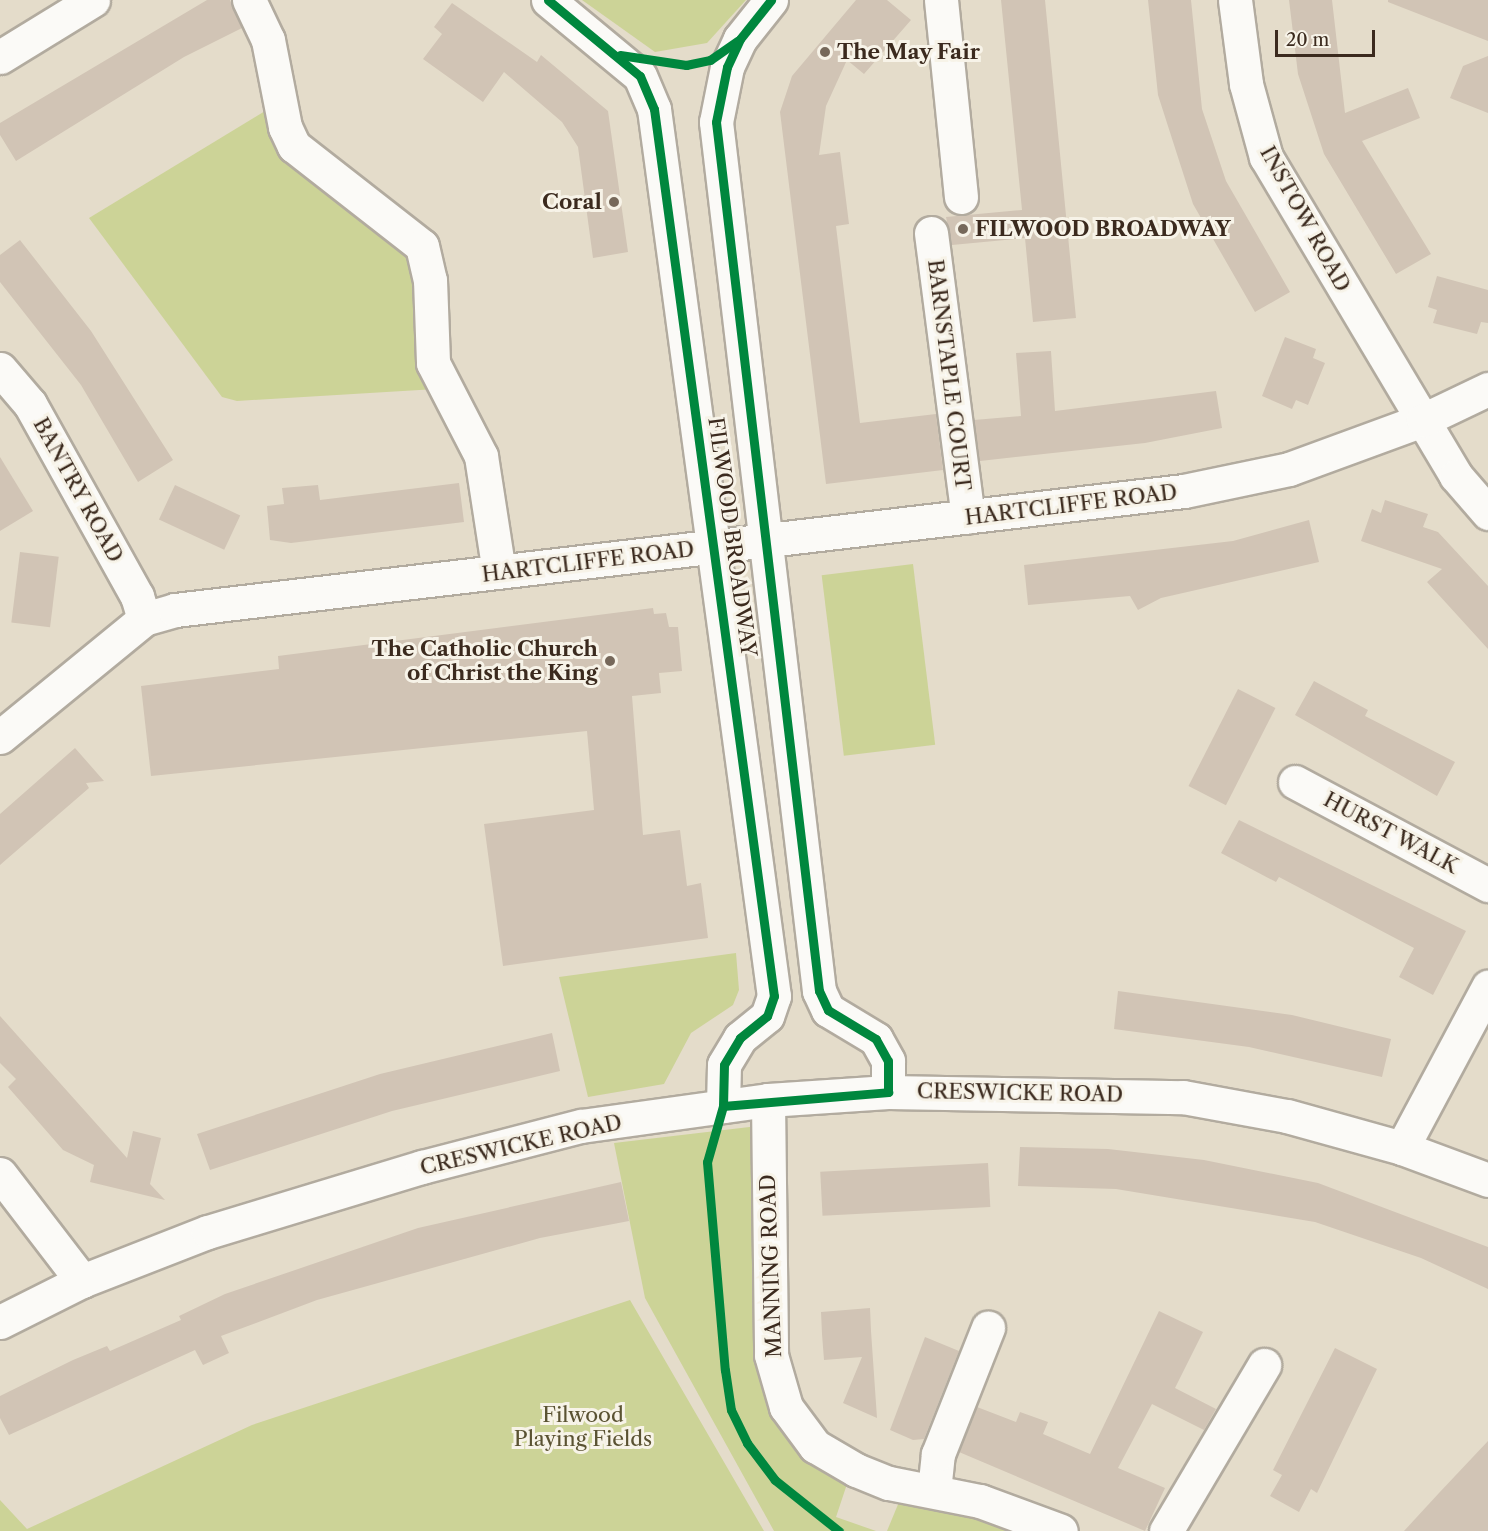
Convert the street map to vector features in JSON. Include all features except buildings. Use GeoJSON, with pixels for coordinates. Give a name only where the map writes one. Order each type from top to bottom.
{"type":"FeatureCollection","features":[{"type":"Feature","properties":{"kind":"street"},"geometry":{"type":"LineString","coordinates":[[0,57],[93,0]]}},
{"type":"Feature","properties":{"kind":"street"},"geometry":{"type":"LineString","coordinates":[[249,0],[268,40],[285,127],[294,146],[422,246],[430,280],[433,363],[481,456],[499,572]]}},
{"type":"Feature","properties":{"kind":"street","name":"FILWOOD BROADWAY"},"geometry":{"type":"LineString","coordinates":[[548,0],[640,76],[649,92],[716,547],[774,996],[767,1016],[740,1038],[724,1065],[723,1106]]}},
{"type":"Feature","properties":{"kind":"street","name":"FILWOOD BROADWAY"},"geometry":{"type":"LineString","coordinates":[[771,0],[740,39],[727,67],[716,122],[819,991],[828,1010],[876,1039],[888,1061],[888,1092]]}},
{"type":"Feature","properties":{"kind":"street"},"geometry":{"type":"LineString","coordinates":[[941,0],[961,197]]}},
{"type":"Feature","properties":{"kind":"street","name":"INSTOW ROAD"},"geometry":{"type":"LineString","coordinates":[[1235,0],[1246,84],[1266,157],[1456,476],[1488,513]]}},
{"type":"Feature","properties":{"kind":"street","name":"BARNSTAPLE COURT"},"geometry":{"type":"LineString","coordinates":[[931,233],[968,517]]}},
{"type":"Feature","properties":{"kind":"street","name":"BANTRY ROAD"},"geometry":{"type":"LineString","coordinates":[[0,369],[30,404],[137,596],[144,619]]}},
{"type":"Feature","properties":{"kind":"street","name":"HARTCLIFFE ROAD"},"geometry":{"type":"LineString","coordinates":[[0,737],[144,619],[175,610],[968,517],[1235,482],[1423,420],[1488,389]]}},
{"type":"Feature","properties":{"kind":"street","name":"HURST WALK"},"geometry":{"type":"LineString","coordinates":[[1295,782],[1488,885]]}},
{"type":"Feature","properties":{"kind":"street"},"geometry":{"type":"LineString","coordinates":[[1402,1148],[1488,987]]}},
{"type":"Feature","properties":{"kind":"street","name":"CRESWICKE ROAD"},"geometry":{"type":"LineString","coordinates":[[0,1322],[82,1281],[208,1233],[422,1167],[582,1126],[768,1100],[888,1092],[1183,1097],[1287,1116],[1402,1148],[1488,1180]]}},
{"type":"Feature","properties":{"kind":"street","name":"MANNING ROAD"},"geometry":{"type":"LineString","coordinates":[[768,1100],[771,1355],[786,1407],[815,1446],[856,1470],[980,1501],[1061,1531]]}},
{"type":"Feature","properties":{"kind":"street"},"geometry":{"type":"LineString","coordinates":[[0,1174],[82,1281]]}},
{"type":"Feature","properties":{"kind":"street"},"geometry":{"type":"LineString","coordinates":[[934,1491],[938,1454],[988,1328]]}},
{"type":"Feature","properties":{"kind":"street"},"geometry":{"type":"LineString","coordinates":[[1166,1531],[1264,1365]]}},
{"type":"Feature","properties":{"kind":"green space"},"geometry":{"type":"Polygon","coordinates":[[[582,0],[746,0],[707,43],[655,52],[582,0]]]}},
{"type":"Feature","properties":{"kind":"green space"},"geometry":{"type":"Polygon","coordinates":[[[270,108],[392,232],[410,258],[436,389],[237,401],[222,397],[89,218],[270,108]]]}},
{"type":"Feature","properties":{"kind":"green space"},"geometry":{"type":"Polygon","coordinates":[[[913,564],[935,745],[844,756],[822,575],[913,564]]]}},
{"type":"Feature","properties":{"kind":"green space"},"geometry":{"type":"Polygon","coordinates":[[[736,953],[739,990],[733,1005],[691,1033],[664,1084],[588,1097],[559,977],[736,953]]]}},
{"type":"Feature","properties":{"kind":"green space"},"geometry":{"type":"Polygon","coordinates":[[[758,1126],[756,1359],[761,1386],[771,1411],[806,1459],[847,1484],[836,1517],[876,1531],[774,1531],[645,1298],[614,1143],[758,1126]]]}},
{"type":"Feature","properties":{"kind":"green space","name":"Filwood Playing Fields"},"geometry":{"type":"Polygon","coordinates":[[[630,1300],[764,1531],[0,1531],[0,1500],[27,1529],[252,1425],[630,1300]]]}},
{"type":"Feature","properties":{"kind":"green space"},"geometry":{"type":"Polygon","coordinates":[[[899,1502],[969,1512],[1024,1531],[887,1531],[899,1502]]]}},
{"type":"Feature","properties":{"kind":"cycle path"},"geometry":{"type":"LineString","coordinates":[[548,0],[640,76],[654,109],[774,996],[767,1016],[740,1038],[724,1065],[723,1106],[707,1162],[725,1370],[731,1410],[747,1443],[775,1480],[839,1531]]}},
{"type":"Feature","properties":{"kind":"cycle path"},"geometry":{"type":"LineString","coordinates":[[723,1106],[888,1092],[888,1061],[876,1039],[828,1010],[819,991],[716,122],[727,67],[740,39],[771,0]]}},
{"type":"Feature","properties":{"kind":"cycle path"},"geometry":{"type":"LineString","coordinates":[[620,55],[686,65],[710,60],[737,41]]}},
{"type":"Feature","properties":{"kind":"place","name":"The May Fair"},"geometry":{"type":"Point","coordinates":[825,52]}},
{"type":"Feature","properties":{"kind":"place","name":"Coral"},"geometry":{"type":"Point","coordinates":[614,202]}},
{"type":"Feature","properties":{"kind":"place","name":"FILWOOD BROADWAY"},"geometry":{"type":"Point","coordinates":[963,229]}},
{"type":"Feature","properties":{"kind":"place","name":"The Catholic Church of Christ the King"},"geometry":{"type":"Point","coordinates":[610,661]}}]}
